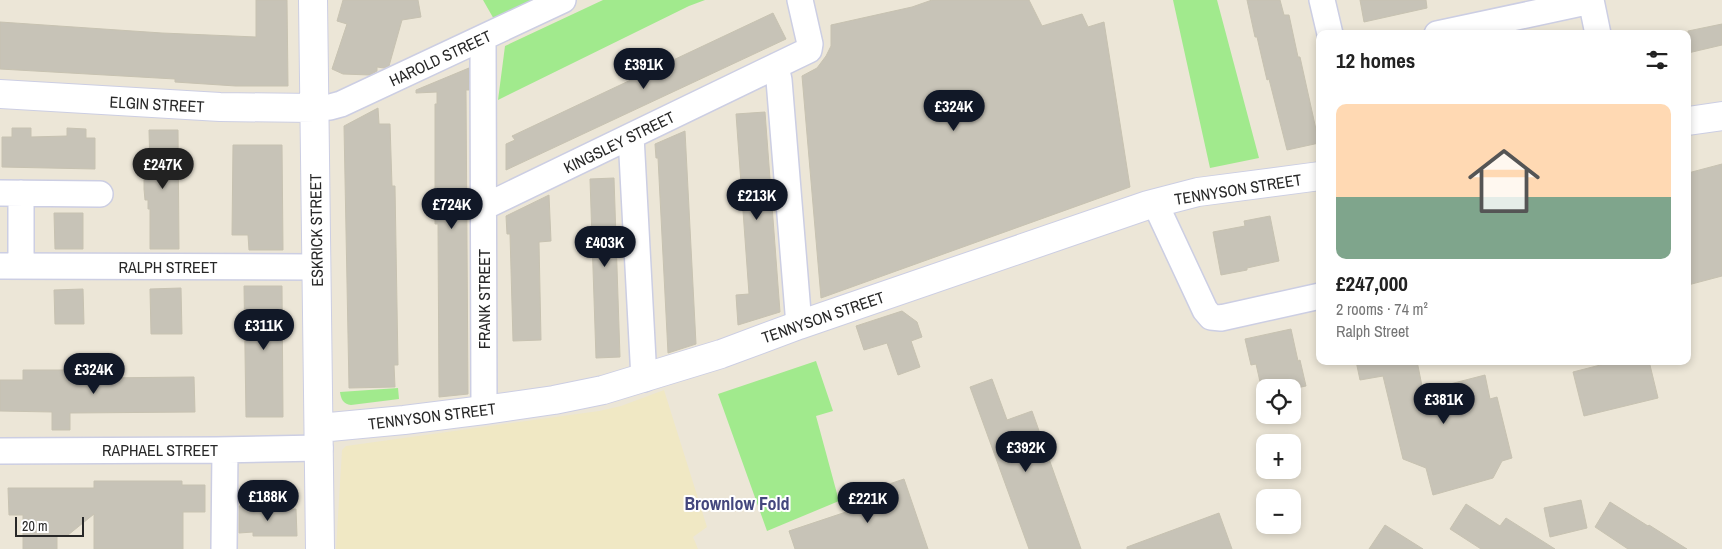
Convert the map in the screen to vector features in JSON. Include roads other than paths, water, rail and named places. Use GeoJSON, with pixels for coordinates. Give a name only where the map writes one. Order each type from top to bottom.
{"type":"FeatureCollection","features":[{"type":"Feature","properties":{"kind":"street","name":"ESKRICK STREET"},"geometry":{"type":"LineString","coordinates":[[313,0],[320,549]]}},
{"type":"Feature","properties":{"kind":"street","name":"HAROLD STREET"},"geometry":{"type":"LineString","coordinates":[[315,108],[341,104],[563,0]]}},
{"type":"Feature","properties":{"kind":"street","name":"KINGSLEY STREET"},"geometry":{"type":"LineString","coordinates":[[484,207],[809,50],[810,44],[800,0]]}},
{"type":"Feature","properties":{"kind":"street"},"geometry":{"type":"LineString","coordinates":[[1322,0],[1329,30]]}},
{"type":"Feature","properties":{"kind":"street"},"geometry":{"type":"LineString","coordinates":[[1455,30],[1591,0],[1597,30]]}},
{"type":"Feature","properties":{"kind":"street","name":"FRANK STREET"},"geometry":{"type":"LineString","coordinates":[[483,38],[484,410]]}},
{"type":"Feature","properties":{"kind":"street"},"geometry":{"type":"LineString","coordinates":[[776,66],[780,80],[799,325]]}},
{"type":"Feature","properties":{"kind":"street","name":"ELGIN STREET"},"geometry":{"type":"LineString","coordinates":[[0,94],[220,107],[315,108]]}},
{"type":"Feature","properties":{"kind":"street"},"geometry":{"type":"LineString","coordinates":[[1691,121],[1722,116]]}},
{"type":"Feature","properties":{"kind":"street"},"geometry":{"type":"LineString","coordinates":[[631,136],[644,379]]}},
{"type":"Feature","properties":{"kind":"street","name":"TENNYSON STREET"},"geometry":{"type":"LineString","coordinates":[[320,438],[404,420],[484,410],[603,390],[721,354],[799,325],[1155,203],[1198,192],[1316,177]]}},
{"type":"Feature","properties":{"kind":"street","name":"RALPH STREET"},"geometry":{"type":"LineString","coordinates":[[100,194],[11,193],[10,266],[316,267]]}},
{"type":"Feature","properties":{"kind":"street"},"geometry":{"type":"LineString","coordinates":[[1155,203],[1204,310],[1211,317],[1221,318],[1316,297]]}},
{"type":"Feature","properties":{"kind":"street","name":"RAPHAEL STREET"},"geometry":{"type":"LineString","coordinates":[[0,451],[225,450],[320,438]]}},
{"type":"Feature","properties":{"kind":"street"},"geometry":{"type":"LineString","coordinates":[[224,549],[225,450]]}},
{"type":"Feature","properties":{"kind":"district","name":"Brownlow Fold"},"geometry":{"type":"Point","coordinates":[737,504]}}]}
